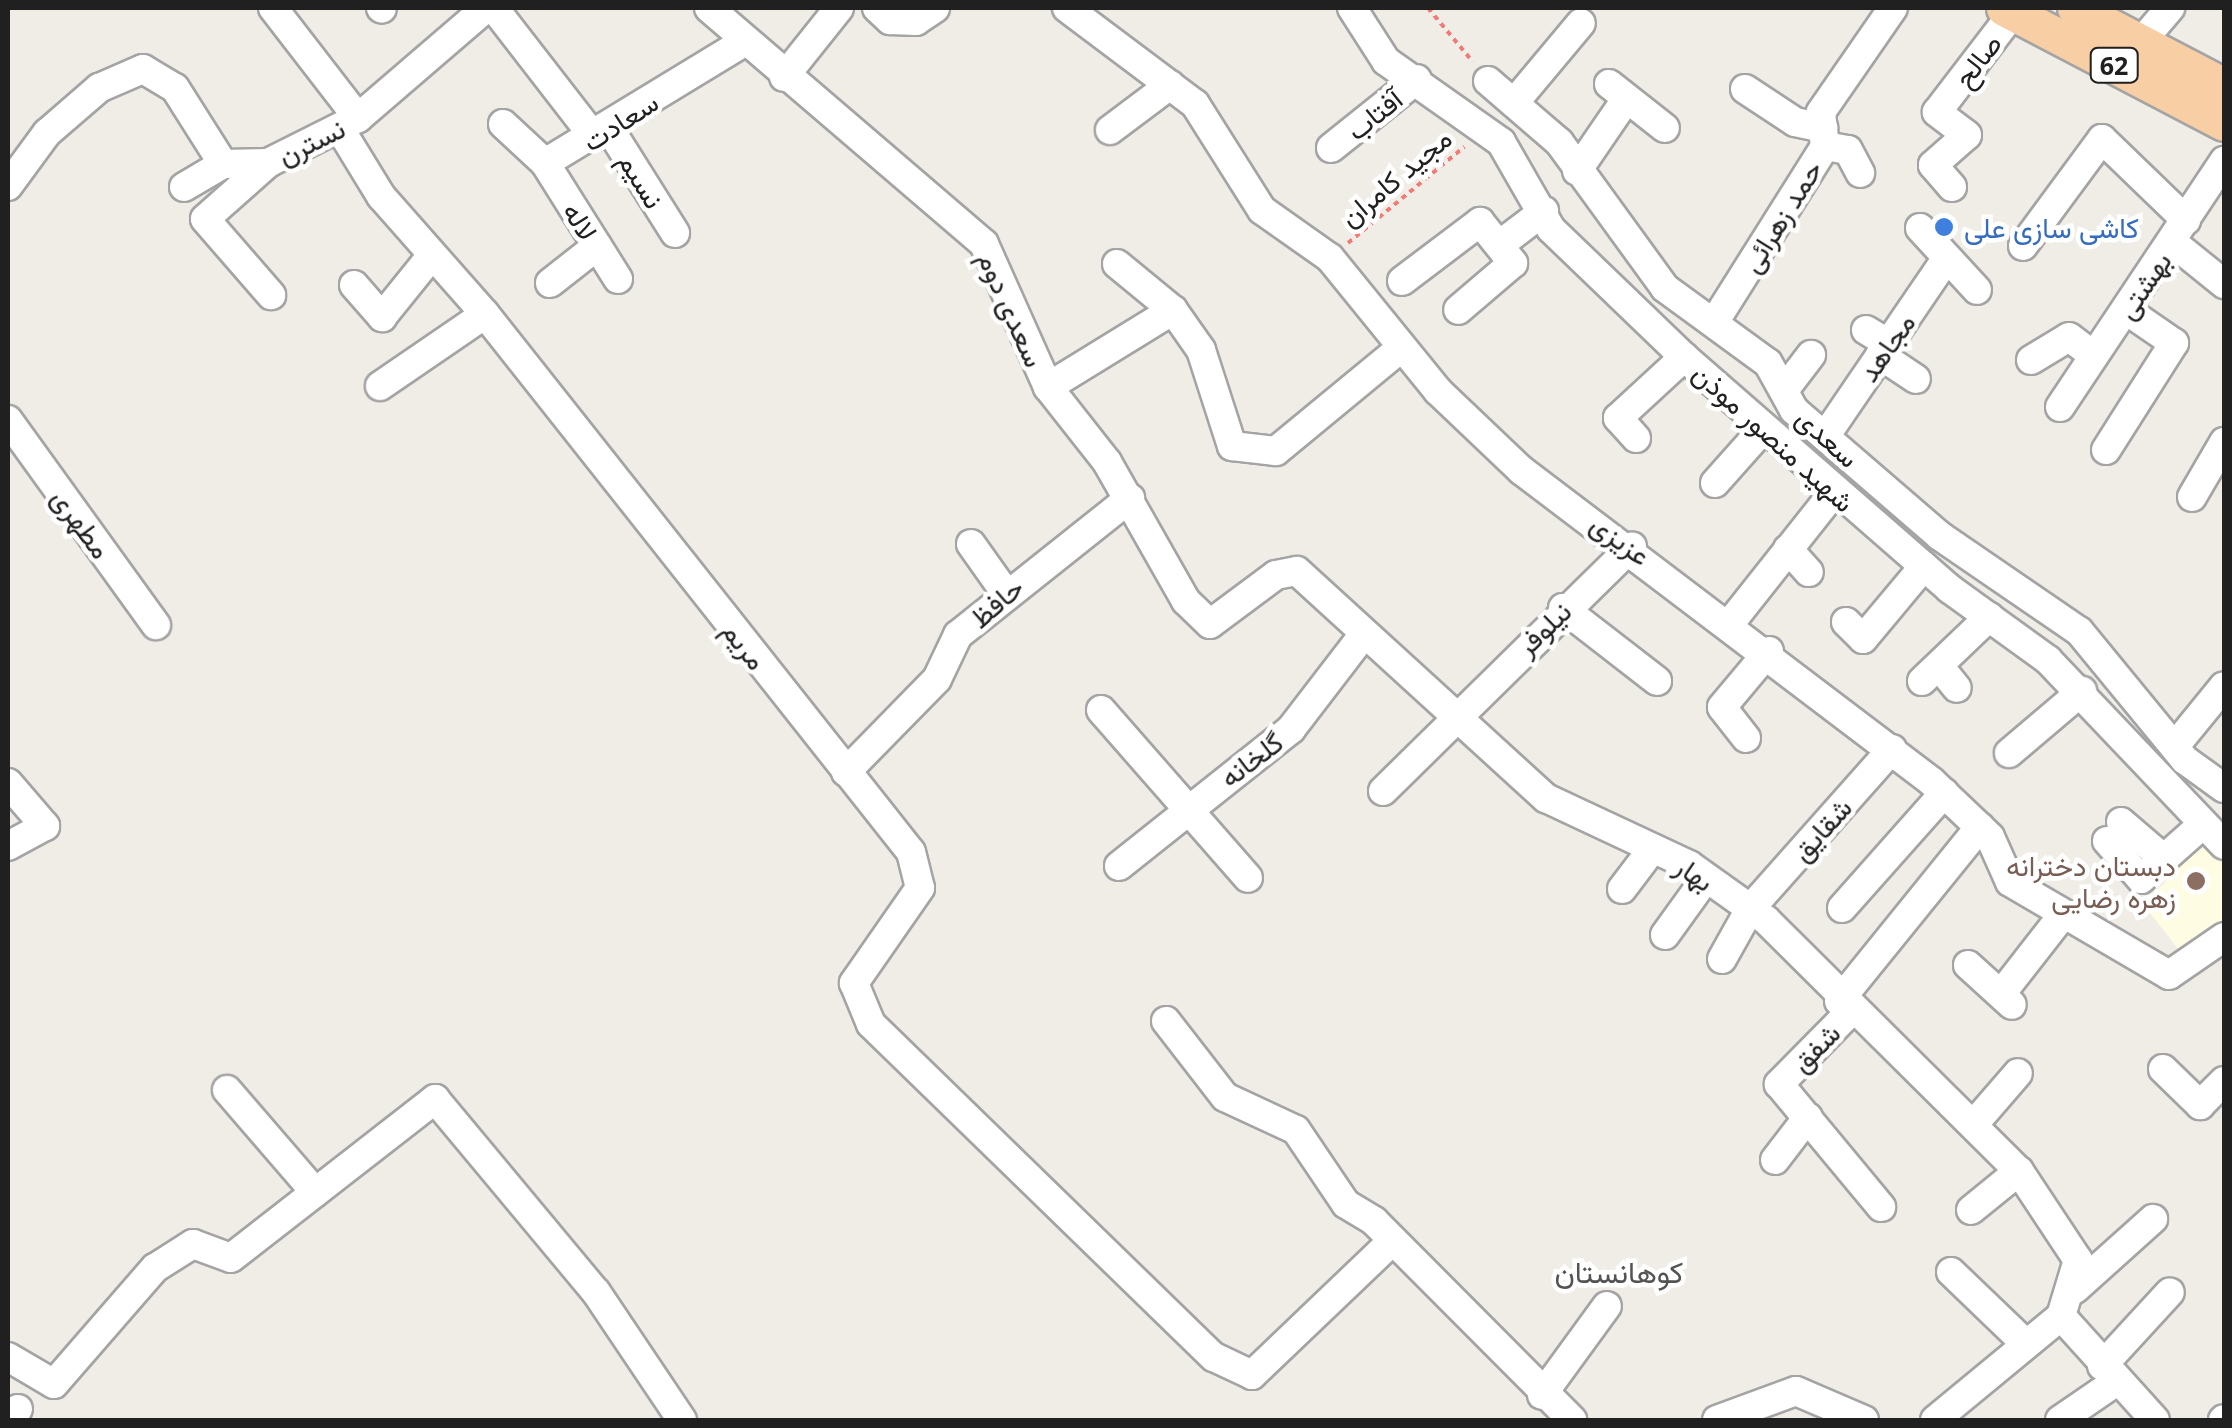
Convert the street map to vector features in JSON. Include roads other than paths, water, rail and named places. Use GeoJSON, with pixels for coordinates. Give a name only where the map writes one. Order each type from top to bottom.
{"type":"FeatureCollection","features":[{"type":"Feature","properties":{"kind":"main road","name":"62"},"geometry":{"type":"LineString","coordinates":[[2075,8],[2224,86]]}},
{"type":"Feature","properties":{"kind":"main road","name":"62"},"geometry":{"type":"LineString","coordinates":[[2008,10],[2224,123]]}},
{"type":"Feature","properties":{"kind":"street","name":"مریم"},"geometry":{"type":"LineString","coordinates":[[273,8],[432,255],[486,314],[910,852],[920,888],[854,983],[871,1024],[1214,1357],[1252,1375],[1391,1242]]}},
{"type":"Feature","properties":{"kind":"street","name":"نسترن"},"geometry":{"type":"LineString","coordinates":[[224,164],[268,163],[349,123],[486,8]]}},
{"type":"Feature","properties":{"kind":"street","name":"نسیم"},"geometry":{"type":"LineString","coordinates":[[494,8],[602,132],[675,233]]}},
{"type":"Feature","properties":{"kind":"street","name":"سعدی دوم"},"geometry":{"type":"LineString","coordinates":[[709,8],[741,44],[933,192],[984,244],[1048,386],[1130,498],[1186,601],[1210,624]]}},
{"type":"Feature","properties":{"kind":"street"},"geometry":{"type":"LineString","coordinates":[[784,77],[838,8]]}},
{"type":"Feature","properties":{"kind":"street"},"geometry":{"type":"LineString","coordinates":[[877,8],[916,21],[935,8]]}},
{"type":"Feature","properties":{"kind":"street","name":"عزیزی"},"geometry":{"type":"LineString","coordinates":[[1067,8],[1195,104],[1262,210],[1330,258],[1401,348],[1520,470],[1632,546],[1892,748],[1980,827],[2010,882],[2062,916],[2169,975],[2224,937]]}},
{"type":"Feature","properties":{"kind":"street","name":"شهید منصور موذن"},"geometry":{"type":"LineString","coordinates":[[1352,8],[1386,61],[1494,135],[1544,211],[1684,357],[1924,566],[2082,691],[2224,845]]}},
{"type":"Feature","properties":{"kind":"street","name":"حمد زهرائی"},"geometry":{"type":"LineString","coordinates":[[1714,322],[1824,137],[1820,112],[1893,8]]}},
{"type":"Feature","properties":{"kind":"street"},"geometry":{"type":"LineString","coordinates":[[2140,42],[2170,8]]}},
{"type":"Feature","properties":{"kind":"street","name":"صالح"},"geometry":{"type":"LineString","coordinates":[[1952,187],[1933,165],[1967,135],[1936,112],[2008,10]]}},
{"type":"Feature","properties":{"kind":"street"},"geometry":{"type":"LineString","coordinates":[[1494,135],[1522,110],[1581,22]]}},
{"type":"Feature","properties":{"kind":"street","name":"سعادت"},"geometry":{"type":"LineString","coordinates":[[544,162],[602,132],[741,44]]}},
{"type":"Feature","properties":{"kind":"street"},"geometry":{"type":"LineString","coordinates":[[8,186],[86,99],[143,70],[175,88],[224,164],[184,187]]}},
{"type":"Feature","properties":{"kind":"street","name":"آفتاب"},"geometry":{"type":"LineString","coordinates":[[1332,148],[1417,80]]}},
{"type":"Feature","properties":{"kind":"street","name":"سعدی"},"geometry":{"type":"LineString","coordinates":[[1488,80],[1522,110],[1577,171],[1665,288],[1768,363],[1794,410],[1940,536],[2079,632],[2175,746],[2224,788]]}},
{"type":"Feature","properties":{"kind":"street"},"geometry":{"type":"LineString","coordinates":[[1110,130],[1170,85]]}},
{"type":"Feature","properties":{"kind":"street"},"geometry":{"type":"LineString","coordinates":[[1745,88],[1848,150],[1860,173]]}},
{"type":"Feature","properties":{"kind":"street"},"geometry":{"type":"LineString","coordinates":[[1577,171],[1617,93],[1665,128]]}},
{"type":"Feature","properties":{"kind":"street"},"geometry":{"type":"LineString","coordinates":[[503,124],[544,162]]}},
{"type":"Feature","properties":{"kind":"street"},"geometry":{"type":"LineString","coordinates":[[2024,246],[2102,139],[2224,284]]}},
{"type":"Feature","properties":{"kind":"street","name":"بهشتی"},"geometry":{"type":"LineString","coordinates":[[2060,407],[2224,161]]}},
{"type":"Feature","properties":{"kind":"street","name":"لاله"},"geometry":{"type":"LineString","coordinates":[[544,162],[618,279]]}},
{"type":"Feature","properties":{"kind":"street"},"geometry":{"type":"LineString","coordinates":[[268,163],[206,219],[270,295]]}},
{"type":"Feature","properties":{"kind":"street"},"geometry":{"type":"LineString","coordinates":[[1502,244],[1544,211]]}},
{"type":"Feature","properties":{"kind":"street"},"geometry":{"type":"LineString","coordinates":[[1402,281],[1480,222],[1514,263],[1458,310]]}},
{"type":"Feature","properties":{"kind":"street"},"geometry":{"type":"LineString","coordinates":[[1920,228],[1977,290]]}},
{"type":"Feature","properties":{"kind":"street"},"geometry":{"type":"LineString","coordinates":[[550,282],[597,246]]}},
{"type":"Feature","properties":{"kind":"street"},"geometry":{"type":"LineString","coordinates":[[354,285],[382,317],[432,255]]}},
{"type":"Feature","properties":{"kind":"street","name":"مجاهد"},"geometry":{"type":"LineString","coordinates":[[1826,434],[1878,343],[1946,260]]}},
{"type":"Feature","properties":{"kind":"street"},"geometry":{"type":"LineString","coordinates":[[1117,264],[1174,310],[1201,350],[1232,446],[1276,451],[1401,348]]}},
{"type":"Feature","properties":{"kind":"street"},"geometry":{"type":"LineString","coordinates":[[1048,386],[1174,310]]}},
{"type":"Feature","properties":{"kind":"street"},"geometry":{"type":"LineString","coordinates":[[2106,450],[2174,343],[2126,310]]}},
{"type":"Feature","properties":{"kind":"street"},"geometry":{"type":"LineString","coordinates":[[380,386],[486,314]]}},
{"type":"Feature","properties":{"kind":"street"},"geometry":{"type":"LineString","coordinates":[[2031,360],[2069,337],[2094,356]]}},
{"type":"Feature","properties":{"kind":"street"},"geometry":{"type":"LineString","coordinates":[[1878,343],[1916,379]]}},
{"type":"Feature","properties":{"kind":"street"},"geometry":{"type":"LineString","coordinates":[[1785,389],[1811,355]]}},
{"type":"Feature","properties":{"kind":"street"},"geometry":{"type":"LineString","coordinates":[[1636,438],[1618,418],[1684,357]]}},
{"type":"Feature","properties":{"kind":"street","name":"مطهری"},"geometry":{"type":"LineString","coordinates":[[8,420],[156,625]]}},
{"type":"Feature","properties":{"kind":"street"},"geometry":{"type":"LineString","coordinates":[[1715,483],[1764,428]]}},
{"type":"Feature","properties":{"kind":"street"},"geometry":{"type":"LineString","coordinates":[[2192,497],[2224,442]]}},
{"type":"Feature","properties":{"kind":"street"},"geometry":{"type":"LineString","coordinates":[[1730,622],[1835,491]]}},
{"type":"Feature","properties":{"kind":"street","name":"حافظ"},"geometry":{"type":"LineString","coordinates":[[846,772],[1005,592],[1130,498]]}},
{"type":"Feature","properties":{"kind":"street"},"geometry":{"type":"LineString","coordinates":[[971,544],[1005,592]]}},
{"type":"Feature","properties":{"kind":"street","name":"نیلوفر"},"geometry":{"type":"LineString","coordinates":[[1383,791],[1456,713],[1632,546]]}},
{"type":"Feature","properties":{"kind":"street"},"geometry":{"type":"LineString","coordinates":[[1788,549],[1810,572]]}},
{"type":"Feature","properties":{"kind":"street"},"geometry":{"type":"LineString","coordinates":[[1846,622],[1863,639],[1924,566]]}},
{"type":"Feature","properties":{"kind":"street","name":"بهار"},"geometry":{"type":"LineString","coordinates":[[1210,624],[1276,575],[1297,570],[1546,798],[1653,848],[1750,909],[1845,1006],[1974,1124],[2019,1171],[2078,1260],[2074,1290]]}},
{"type":"Feature","properties":{"kind":"street"},"geometry":{"type":"LineString","coordinates":[[1563,608],[1656,681]]}},
{"type":"Feature","properties":{"kind":"street"},"geometry":{"type":"LineString","coordinates":[[1957,688],[1930,674],[1989,617]]}},
{"type":"Feature","properties":{"kind":"street","name":"گلخانه"},"geometry":{"type":"LineString","coordinates":[[1119,866],[1189,804],[1292,728],[1364,634]]}},
{"type":"Feature","properties":{"kind":"street"},"geometry":{"type":"LineString","coordinates":[[1746,738],[1722,707],[1769,651]]}},
{"type":"Feature","properties":{"kind":"street"},"geometry":{"type":"LineString","coordinates":[[2175,746],[2224,686]]}},
{"type":"Feature","properties":{"kind":"street"},"geometry":{"type":"LineString","coordinates":[[2009,754],[2082,691]]}},
{"type":"Feature","properties":{"kind":"street"},"geometry":{"type":"LineString","coordinates":[[1101,710],[1189,804],[1248,878]]}},
{"type":"Feature","properties":{"kind":"street","name":"شقایق"},"geometry":{"type":"LineString","coordinates":[[1722,959],[1750,909],[1892,748]]}},
{"type":"Feature","properties":{"kind":"street"},"geometry":{"type":"LineString","coordinates":[[8,783],[45,826],[8,846]]}},
{"type":"Feature","properties":{"kind":"street"},"geometry":{"type":"LineString","coordinates":[[1842,908],[1944,793]]}},
{"type":"Feature","properties":{"kind":"street"},"geometry":{"type":"LineString","coordinates":[[2114,831],[2141,879],[2202,825]]}},
{"type":"Feature","properties":{"kind":"street","name":"شفق"},"geometry":{"type":"LineString","coordinates":[[1808,1117],[1779,1084],[1845,1006],[1980,827]]}},
{"type":"Feature","properties":{"kind":"street"},"geometry":{"type":"LineString","coordinates":[[1622,889],[1653,848]]}},
{"type":"Feature","properties":{"kind":"street"},"geometry":{"type":"LineString","coordinates":[[1665,935],[1704,881]]}},
{"type":"Feature","properties":{"kind":"street"},"geometry":{"type":"LineString","coordinates":[[1968,965],[2007,1000],[2062,916]]}},
{"type":"Feature","properties":{"kind":"street"},"geometry":{"type":"LineString","coordinates":[[1166,1021],[1225,1097],[1296,1130],[1346,1204],[1391,1242],[1542,1395],[1572,1420]]}},
{"type":"Feature","properties":{"kind":"street"},"geometry":{"type":"LineString","coordinates":[[2163,1069],[2200,1105],[2224,1081]]}},
{"type":"Feature","properties":{"kind":"street"},"geometry":{"type":"LineString","coordinates":[[1974,1124],[2018,1073]]}},
{"type":"Feature","properties":{"kind":"street"},"geometry":{"type":"LineString","coordinates":[[227,1090],[315,1192]]}},
{"type":"Feature","properties":{"kind":"street"},"geometry":{"type":"LineString","coordinates":[[8,1357],[54,1384],[155,1268],[193,1244],[231,1258],[435,1099],[596,1292],[682,1420]]}},
{"type":"Feature","properties":{"kind":"street"},"geometry":{"type":"LineString","coordinates":[[1774,1160],[1808,1117],[1881,1208]]}},
{"type":"Feature","properties":{"kind":"street"},"geometry":{"type":"LineString","coordinates":[[1972,1210],[2019,1171]]}},
{"type":"Feature","properties":{"kind":"street"},"geometry":{"type":"LineString","coordinates":[[1935,1420],[2061,1316],[2074,1290],[2154,1219]]}},
{"type":"Feature","properties":{"kind":"street"},"geometry":{"type":"LineString","coordinates":[[1950,1272],[2025,1343]]}},
{"type":"Feature","properties":{"kind":"street"},"geometry":{"type":"LineString","coordinates":[[2060,1420],[2110,1374],[2170,1292]]}},
{"type":"Feature","properties":{"kind":"street"},"geometry":{"type":"LineString","coordinates":[[1542,1395],[1608,1306]]}},
{"type":"Feature","properties":{"kind":"street"},"geometry":{"type":"LineString","coordinates":[[2061,1316],[2155,1420]]}},
{"type":"Feature","properties":{"kind":"street"},"geometry":{"type":"LineString","coordinates":[[1717,1420],[1796,1390],[1864,1420]]}},
{"type":"Feature","properties":{"kind":"place","name":"کاشی سازی علی"},"geometry":{"type":"Point","coordinates":[1944,227]}},
{"type":"Feature","properties":{"kind":"place","name":"دبستان دخترانه زهره رضایی"},"geometry":{"type":"Point","coordinates":[2196,881]}},
{"type":"Feature","properties":{"kind":"district","name":"کوهانستان"},"geometry":{"type":"Point","coordinates":[1619,1272]}}]}
